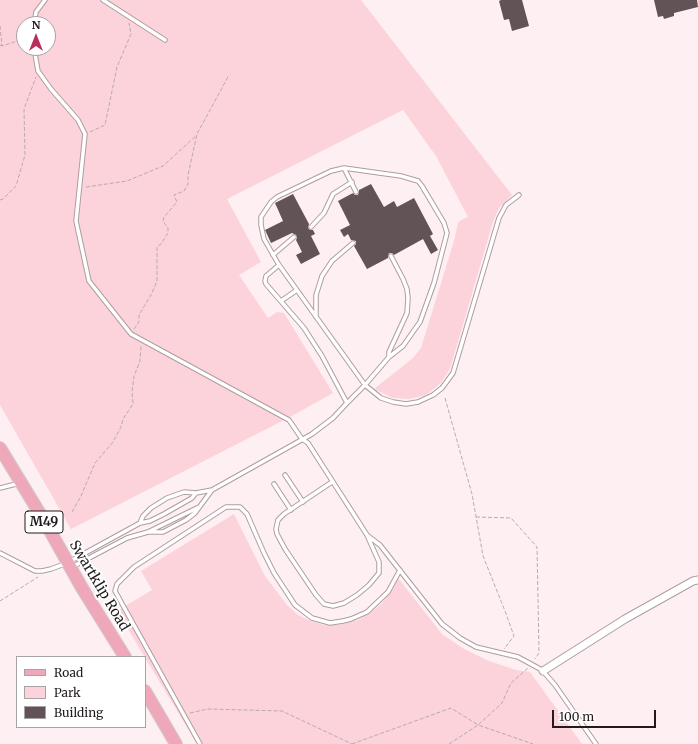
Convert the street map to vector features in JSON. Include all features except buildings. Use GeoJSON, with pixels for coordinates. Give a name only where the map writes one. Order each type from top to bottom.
{"type":"FeatureCollection","features":[{"type":"Feature","properties":{"kind":"main road","name":"Swartklip Road"},"geometry":{"type":"LineString","coordinates":[[0,448],[68,565],[124,656]]}},
{"type":"Feature","properties":{"kind":"main road"},"geometry":{"type":"LineString","coordinates":[[146,693],[176,744]]}},
{"type":"Feature","properties":{"kind":"street"},"geometry":{"type":"LineString","coordinates":[[543,671],[582,648],[625,619],[693,581],[698,580]]}},
{"type":"Feature","properties":{"kind":"lane"},"geometry":{"type":"LineString","coordinates":[[35,16],[36,12],[45,0]]}},
{"type":"Feature","properties":{"kind":"lane"},"geometry":{"type":"LineString","coordinates":[[103,0],[165,40]]}},
{"type":"Feature","properties":{"kind":"lane"},"geometry":{"type":"LineString","coordinates":[[35,56],[38,71],[51,89],[78,120],[85,134],[76,221],[88,281],[131,334],[289,420],[302,439],[308,444],[367,535],[379,562],[379,573],[369,586],[344,603],[329,606],[320,601],[316,595],[277,534],[276,524],[278,520],[291,510],[332,482]]}},
{"type":"Feature","properties":{"kind":"lane"},"geometry":{"type":"LineString","coordinates":[[344,168],[356,192]]}},
{"type":"Feature","properties":{"kind":"lane"},"geometry":{"type":"LineString","coordinates":[[140,523],[143,516],[151,508],[167,498],[184,492],[212,490],[319,428],[365,385],[389,357],[402,346],[420,322],[434,283],[447,236],[446,228],[418,181],[401,176],[344,168],[325,174],[277,197],[271,202],[261,217],[261,226],[264,239],[279,265],[365,385],[381,398],[406,404],[429,398],[438,392],[446,384],[455,368],[498,218],[506,205],[519,194]]}},
{"type":"Feature","properties":{"kind":"lane"},"geometry":{"type":"LineString","coordinates":[[311,227],[324,213],[333,194],[352,182]]}},
{"type":"Feature","properties":{"kind":"lane"},"geometry":{"type":"LineString","coordinates":[[273,255],[294,237]]}},
{"type":"Feature","properties":{"kind":"lane"},"geometry":{"type":"LineString","coordinates":[[316,318],[316,295],[322,276],[332,261],[353,243]]}},
{"type":"Feature","properties":{"kind":"lane"},"geometry":{"type":"LineString","coordinates":[[389,357],[389,352],[407,313],[408,298],[407,289],[391,256]]}},
{"type":"Feature","properties":{"kind":"lane"},"geometry":{"type":"LineString","coordinates":[[279,265],[266,276],[265,281],[304,328],[322,356],[347,403]]}},
{"type":"Feature","properties":{"kind":"lane"},"geometry":{"type":"LineString","coordinates":[[281,301],[297,290]]}},
{"type":"Feature","properties":{"kind":"lane"},"geometry":{"type":"LineString","coordinates":[[285,475],[303,502]]}},
{"type":"Feature","properties":{"kind":"lane"},"geometry":{"type":"LineString","coordinates":[[0,488],[21,482]]}},
{"type":"Feature","properties":{"kind":"lane"},"geometry":{"type":"LineString","coordinates":[[274,484],[291,510]]}},
{"type":"Feature","properties":{"kind":"lane"},"geometry":{"type":"LineString","coordinates":[[148,532],[158,533],[175,526],[192,516],[212,490]]}},
{"type":"Feature","properties":{"kind":"lane"},"geometry":{"type":"LineString","coordinates":[[68,565],[140,523],[150,521],[164,514],[192,498],[196,492]]}},
{"type":"Feature","properties":{"kind":"lane"},"geometry":{"type":"LineString","coordinates":[[0,553],[35,571],[51,569],[68,565],[127,538],[148,532],[199,507]]}},
{"type":"Feature","properties":{"kind":"lane"},"geometry":{"type":"LineString","coordinates":[[200,744],[115,591],[117,584],[134,567],[226,507],[240,507],[247,514],[274,573],[296,604],[312,618],[330,623],[352,619],[367,612],[388,592],[400,570]]}},
{"type":"Feature","properties":{"kind":"lane"},"geometry":{"type":"LineString","coordinates":[[367,535],[380,545],[442,624],[460,638],[476,647],[518,657],[543,671],[555,685],[596,744]]}},
{"type":"Feature","properties":{"kind":"path"},"geometry":{"type":"LineString","coordinates":[[85,134],[105,126],[117,67],[130,34],[128,15]]}},
{"type":"Feature","properties":{"kind":"path"},"geometry":{"type":"LineString","coordinates":[[0,26],[1,46],[16,41]]}},
{"type":"Feature","properties":{"kind":"path"},"geometry":{"type":"LineString","coordinates":[[0,200],[3,199],[16,186],[25,155],[24,109],[38,71]]}},
{"type":"Feature","properties":{"kind":"path"},"geometry":{"type":"LineString","coordinates":[[72,512],[81,496],[95,463],[113,442],[121,427],[123,418],[133,404],[132,392],[134,376],[140,362],[141,347],[131,334],[139,322],[139,315],[157,281],[157,247],[161,244],[168,233],[168,228],[163,221],[164,217],[177,202],[174,195],[184,191],[188,184],[188,175],[197,134],[229,75]]}},
{"type":"Feature","properties":{"kind":"path"},"geometry":{"type":"LineString","coordinates":[[79,188],[127,181],[163,166],[197,134]]}},
{"type":"Feature","properties":{"kind":"path"},"geometry":{"type":"LineString","coordinates":[[445,398],[472,494],[483,556],[514,636],[501,652]]}},
{"type":"Feature","properties":{"kind":"path"},"geometry":{"type":"LineString","coordinates":[[0,601],[38,577]]}},
{"type":"Feature","properties":{"kind":"path"},"geometry":{"type":"LineString","coordinates":[[183,714],[208,709],[282,711],[352,744]]}},
{"type":"Feature","properties":{"kind":"path"},"geometry":{"type":"LineString","coordinates":[[449,744],[478,725],[533,744]]}},
{"type":"Feature","properties":{"kind":"green space"},"geometry":{"type":"Polygon","coordinates":[[[0,0],[361,0],[512,195],[499,208],[493,222],[450,369],[440,384],[426,395],[409,399],[393,398],[374,389],[413,358],[421,348],[454,241],[458,223],[468,217],[436,156],[403,110],[227,199],[261,262],[239,275],[268,318],[277,312],[284,313],[333,393],[290,417],[71,529],[0,405],[0,0]]]}},
{"type":"Feature","properties":{"kind":"green space"},"geometry":{"type":"Polygon","coordinates":[[[234,514],[265,576],[287,605],[298,615],[311,621],[324,625],[338,625],[358,620],[381,604],[391,592],[398,578],[442,634],[464,649],[489,661],[516,670],[530,672],[582,744],[197,744],[146,659],[146,656],[144,656],[117,611],[152,590],[141,571],[234,514]]]}}]}
